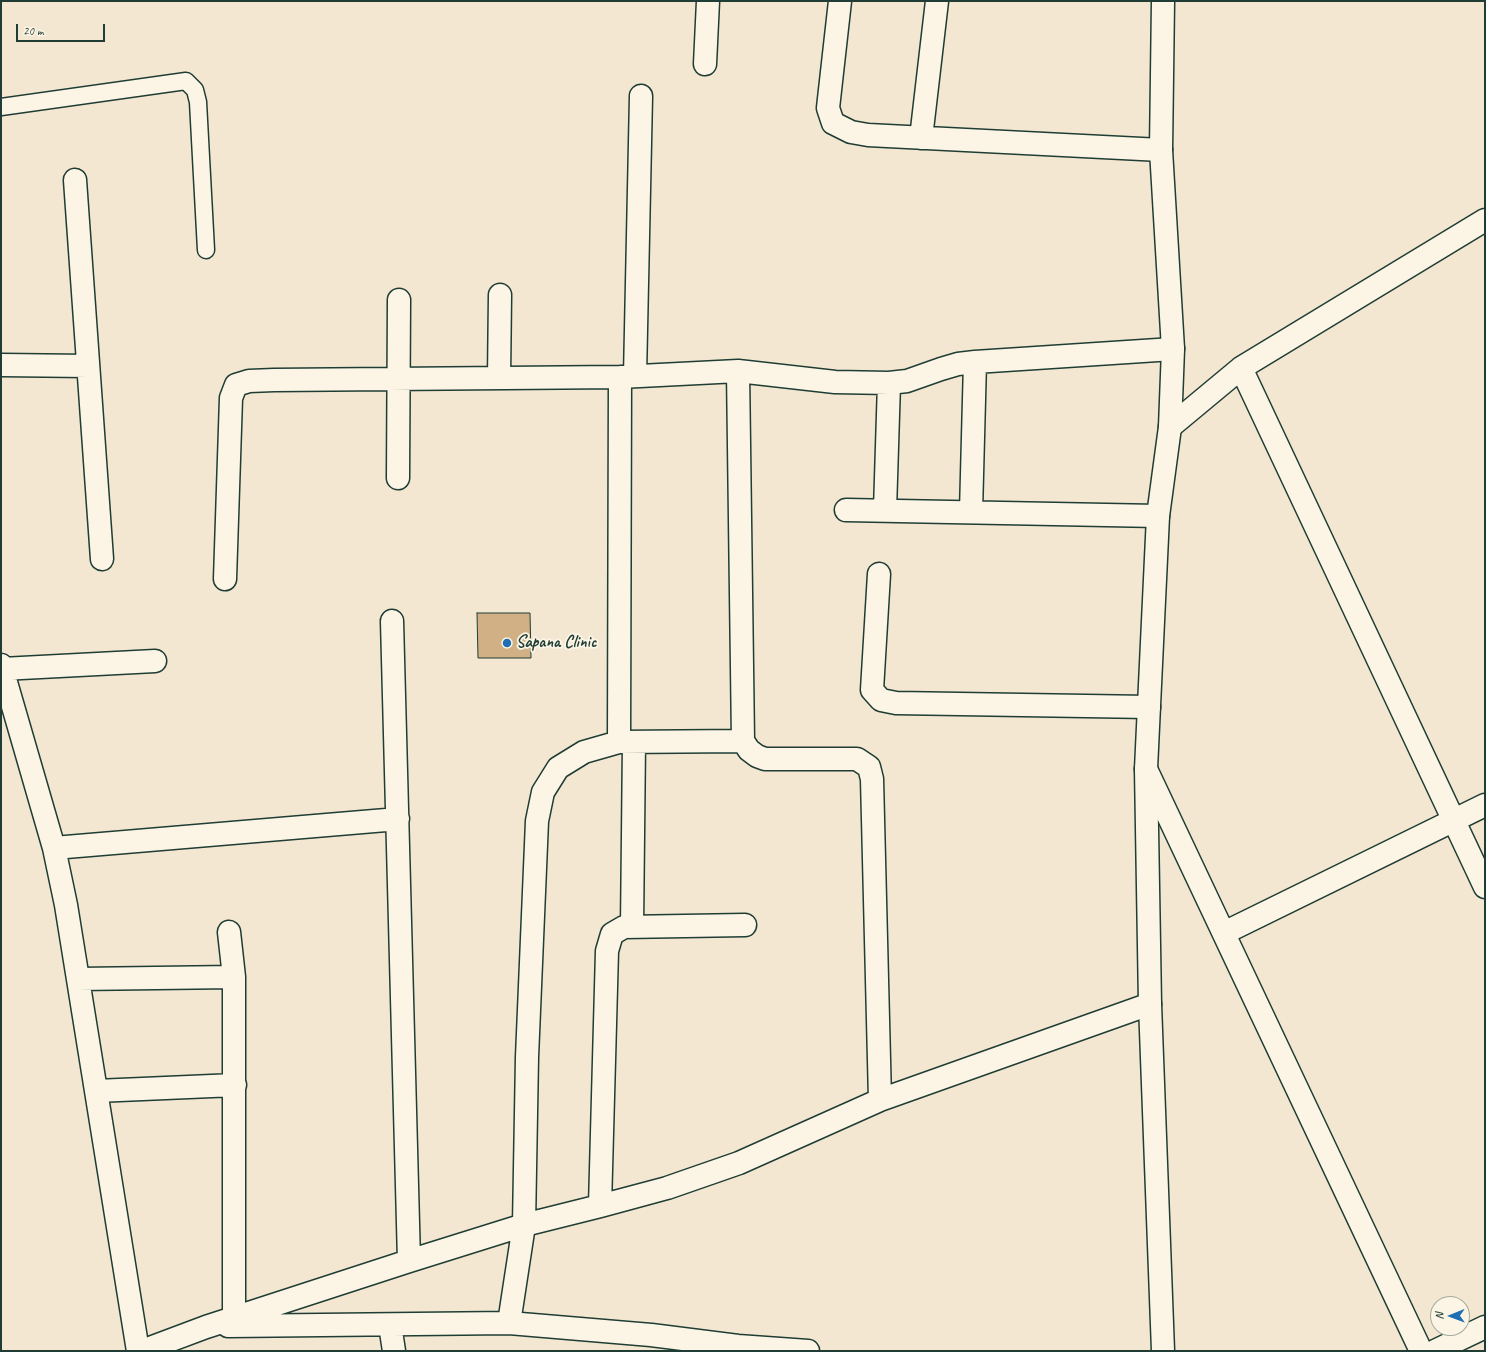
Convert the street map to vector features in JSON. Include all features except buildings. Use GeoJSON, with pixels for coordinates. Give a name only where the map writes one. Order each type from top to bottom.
{"type":"FeatureCollection","features":[{"type":"Feature","properties":{"kind":"street"},"geometry":{"type":"LineString","coordinates":[[705,64],[708,1]]}},
{"type":"Feature","properties":{"kind":"street"},"geometry":{"type":"LineString","coordinates":[[840,1],[828,108],[833,123],[851,132],[868,135],[1161,150]]}},
{"type":"Feature","properties":{"kind":"street"},"geometry":{"type":"LineString","coordinates":[[921,138],[938,1]]}},
{"type":"Feature","properties":{"kind":"street"},"geometry":{"type":"LineString","coordinates":[[1163,1],[1161,150],[1173,349],[1170,427],[1158,516],[1146,769],[1150,1004],[1163,1351]]}},
{"type":"Feature","properties":{"kind":"street"},"geometry":{"type":"LineString","coordinates":[[632,927],[626,742],[628,376],[641,96]]}},
{"type":"Feature","properties":{"kind":"street"},"geometry":{"type":"LineString","coordinates":[[75,180],[102,559]]}},
{"type":"Feature","properties":{"kind":"street"},"geometry":{"type":"LineString","coordinates":[[1170,427],[1241,368],[1485,220]]}},
{"type":"Feature","properties":{"kind":"street"},"geometry":{"type":"LineString","coordinates":[[499,378],[500,295]]}},
{"type":"Feature","properties":{"kind":"street"},"geometry":{"type":"LineString","coordinates":[[398,478],[399,300]]}},
{"type":"Feature","properties":{"kind":"street"},"geometry":{"type":"LineString","coordinates":[[225,579],[231,398],[236,385],[249,381],[628,376],[738,371],[835,382],[889,383],[908,381],[958,364],[1173,349]]}},
{"type":"Feature","properties":{"kind":"street"},"geometry":{"type":"LineString","coordinates":[[971,512],[975,362]]}},
{"type":"Feature","properties":{"kind":"street"},"geometry":{"type":"LineString","coordinates":[[1,366],[88,366]]}},
{"type":"Feature","properties":{"kind":"street"},"geometry":{"type":"LineString","coordinates":[[1241,368],[1485,887]]}},
{"type":"Feature","properties":{"kind":"street"},"geometry":{"type":"LineString","coordinates":[[738,371],[743,741],[749,750],[757,756],[766,759],[857,759],[869,767],[872,779],[880,1100]]}},
{"type":"Feature","properties":{"kind":"street"},"geometry":{"type":"LineString","coordinates":[[885,510],[889,383]]}},
{"type":"Feature","properties":{"kind":"street"},"geometry":{"type":"LineString","coordinates":[[846,510],[1158,516]]}},
{"type":"Feature","properties":{"kind":"street"},"geometry":{"type":"LineString","coordinates":[[879,574],[872,690],[881,700],[896,703],[1149,707]]}},
{"type":"Feature","properties":{"kind":"street"},"geometry":{"type":"LineString","coordinates":[[392,621],[409,1261]]}},
{"type":"Feature","properties":{"kind":"street"},"geometry":{"type":"LineString","coordinates":[[138,1351],[66,905],[54,848],[2,667],[155,661]]}},
{"type":"Feature","properties":{"kind":"street"},"geometry":{"type":"LineString","coordinates":[[509,1323],[524,1225],[527,1057],[536,821],[543,792],[558,768],[584,752],[626,742],[743,741]]}},
{"type":"Feature","properties":{"kind":"street"},"geometry":{"type":"LineString","coordinates":[[1146,769],[1421,1351]]}},
{"type":"Feature","properties":{"kind":"street"},"geometry":{"type":"LineString","coordinates":[[1224,933],[1485,805]]}},
{"type":"Feature","properties":{"kind":"street"},"geometry":{"type":"LineString","coordinates":[[54,848],[398,819]]}},
{"type":"Feature","properties":{"kind":"street"},"geometry":{"type":"LineString","coordinates":[[600,1206],[607,951],[612,934],[624,927],[745,925]]}},
{"type":"Feature","properties":{"kind":"street"},"geometry":{"type":"LineString","coordinates":[[230,932],[234,977],[234,1318]]}},
{"type":"Feature","properties":{"kind":"street"},"geometry":{"type":"LineString","coordinates":[[78,979],[234,977]]}},
{"type":"Feature","properties":{"kind":"street"},"geometry":{"type":"LineString","coordinates":[[142,1351],[206,1327],[524,1225],[667,1188],[739,1163],[880,1100],[1150,1004]]}},
{"type":"Feature","properties":{"kind":"street"},"geometry":{"type":"LineString","coordinates":[[96,1091],[235,1086]]}},
{"type":"Feature","properties":{"kind":"street"},"geometry":{"type":"LineString","coordinates":[[206,1327],[509,1323],[653,1343],[738,1346],[808,1351]]}},
{"type":"Feature","properties":{"kind":"street"},"geometry":{"type":"LineString","coordinates":[[390,1325],[394,1351]]}},
{"type":"Feature","properties":{"kind":"street"},"geometry":{"type":"LineString","coordinates":[[1436,1351],[1485,1327]]}},
{"type":"Feature","properties":{"kind":"lane"},"geometry":{"type":"LineString","coordinates":[[1,107],[186,81],[195,90],[198,102],[206,250]]}},
{"type":"Feature","properties":{"kind":"place","name":"Sapana Clinic"},"geometry":{"type":"Point","coordinates":[507,643]}}]}
